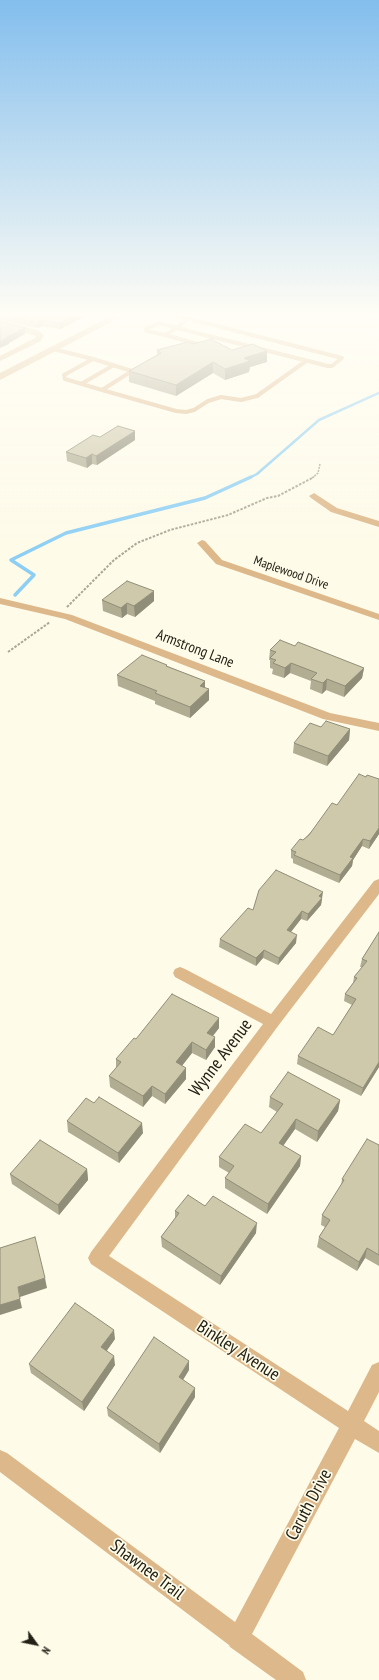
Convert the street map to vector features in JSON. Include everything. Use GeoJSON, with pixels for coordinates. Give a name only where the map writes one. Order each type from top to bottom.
{"type":"FeatureCollection","features":[{"type":"Feature","properties":{"kind":"street"},"geometry":{"type":"LineString","coordinates":[[314,496],[334,510],[379,524]]}},
{"type":"Feature","properties":{"kind":"street","name":"Maplewood Drive"},"geometry":{"type":"LineString","coordinates":[[202,543],[219,562],[379,617]]}},
{"type":"Feature","properties":{"kind":"street","name":"Armstrong Lane"},"geometry":{"type":"LineString","coordinates":[[0,601],[59,614],[327,716],[379,727]]}},
{"type":"Feature","properties":{"kind":"street","name":"Wynne Avenue"},"geometry":{"type":"LineString","coordinates":[[97,1258],[273,1022],[379,884]]}},
{"type":"Feature","properties":{"kind":"street"},"geometry":{"type":"LineString","coordinates":[[180,973],[273,1022]]}},
{"type":"Feature","properties":{"kind":"street","name":"Binkley Avenue"},"geometry":{"type":"LineString","coordinates":[[97,1258],[379,1443]]}},
{"type":"Feature","properties":{"kind":"street","name":"Caruth Drive"},"geometry":{"type":"LineString","coordinates":[[238,1639],[379,1372]]}},
{"type":"Feature","properties":{"kind":"street","name":"Shawnee Trail"},"geometry":{"type":"LineString","coordinates":[[0,1460],[238,1639],[295,1680]]}},
{"type":"Feature","properties":{"kind":"lane"},"geometry":{"type":"LineString","coordinates":[[118,394],[176,411],[186,412],[194,410],[208,401],[221,397],[241,400],[259,394]]}},
{"type":"Feature","properties":{"kind":"path"},"geometry":{"type":"LineString","coordinates":[[8,652],[51,622],[114,560],[137,543],[170,530],[228,515],[267,498],[278,496],[311,480],[318,473],[320,464]]}},
{"type":"Feature","properties":{"kind":"building"},"geometry":{"type":"Polygon","coordinates":[[[118,426],[135,431],[96,456],[92,454],[86,458],[66,452],[93,435],[100,437],[118,426]]]}},
{"type":"Feature","properties":{"kind":"building"},"geometry":{"type":"Polygon","coordinates":[[[127,581],[154,591],[134,606],[127,603],[121,608],[102,600],[127,581]]]}},
{"type":"Feature","properties":{"kind":"building"},"geometry":{"type":"Polygon","coordinates":[[[280,640],[295,646],[298,642],[364,668],[345,686],[327,679],[323,683],[311,679],[317,673],[291,663],[285,668],[273,663],[276,660],[270,658],[276,652],[270,650],[280,640]]]}},
{"type":"Feature","properties":{"kind":"building"},"geometry":{"type":"Polygon","coordinates":[[[142,655],[205,681],[200,686],[209,689],[190,707],[155,693],[157,691],[117,675],[142,655]]]}},
{"type":"Feature","properties":{"kind":"building"},"geometry":{"type":"Polygon","coordinates":[[[326,721],[350,729],[328,756],[294,743],[310,723],[321,727],[326,721]]]}},
{"type":"Feature","properties":{"kind":"building"},"geometry":{"type":"Polygon","coordinates":[[[359,774],[366,777],[367,775],[379,779],[379,828],[370,841],[363,839],[350,857],[353,858],[340,875],[294,855],[296,852],[291,850],[300,839],[303,840],[309,835],[332,803],[337,805],[359,774]]]}},
{"type":"Feature","properties":{"kind":"building"},"geometry":{"type":"Polygon","coordinates":[[[276,870],[323,892],[319,896],[322,898],[308,914],[302,911],[287,930],[297,935],[279,958],[264,950],[256,958],[220,939],[248,908],[253,910],[259,890],[276,870]]]}},
{"type":"Feature","properties":{"kind":"building"},"geometry":{"type":"Polygon","coordinates":[[[379,932],[379,1062],[363,1088],[298,1056],[318,1027],[333,1035],[356,999],[345,994],[357,978],[354,977],[367,961],[362,959],[379,932]]]}},
{"type":"Feature","properties":{"kind":"building"},"geometry":{"type":"Polygon","coordinates":[[[172,994],[219,1018],[207,1033],[215,1037],[206,1050],[192,1042],[176,1062],[186,1068],[165,1094],[152,1086],[143,1096],[109,1076],[121,1062],[116,1059],[134,1038],[136,1039],[172,994]]]}},
{"type":"Feature","properties":{"kind":"building"},"geometry":{"type":"Polygon","coordinates":[[[288,1072],[340,1100],[318,1131],[296,1119],[279,1143],[301,1156],[268,1204],[225,1178],[234,1166],[219,1157],[245,1124],[261,1133],[283,1104],[270,1097],[288,1072]]]}},
{"type":"Feature","properties":{"kind":"building"},"geometry":{"type":"Polygon","coordinates":[[[99,1097],[142,1123],[118,1153],[67,1121],[86,1098],[94,1103],[99,1097]]]}},
{"type":"Feature","properties":{"kind":"building"},"geometry":{"type":"Polygon","coordinates":[[[367,1139],[379,1145],[379,1255],[367,1248],[359,1262],[319,1237],[330,1220],[322,1215],[367,1139]]]}},
{"type":"Feature","properties":{"kind":"building"},"geometry":{"type":"Polygon","coordinates":[[[40,1140],[87,1169],[58,1205],[10,1174],[40,1140]]]}},
{"type":"Feature","properties":{"kind":"building"},"geometry":{"type":"Polygon","coordinates":[[[188,1195],[205,1206],[213,1196],[257,1223],[221,1276],[161,1237],[179,1213],[175,1211],[188,1195]]]}},
{"type":"Feature","properties":{"kind":"building"},"geometry":{"type":"Polygon","coordinates":[[[35,1237],[45,1278],[18,1287],[20,1299],[0,1305],[0,1248],[35,1237]]]}},
{"type":"Feature","properties":{"kind":"building"},"geometry":{"type":"Polygon","coordinates":[[[75,1303],[114,1330],[101,1347],[114,1356],[82,1402],[29,1364],[75,1303]]]}},
{"type":"Feature","properties":{"kind":"building"},"geometry":{"type":"Polygon","coordinates":[[[154,1337],[189,1361],[179,1377],[195,1388],[159,1444],[107,1408],[154,1337]]]}},
{"type":"Feature","properties":{"kind":"waterway"},"geometry":{"type":"LineString","coordinates":[[251,477],[257,474],[319,420],[376,394]]}},
{"type":"Feature","properties":{"kind":"waterway"},"geometry":{"type":"LineString","coordinates":[[15,595],[34,575],[11,560],[66,533],[205,498],[251,477]]}}]}
